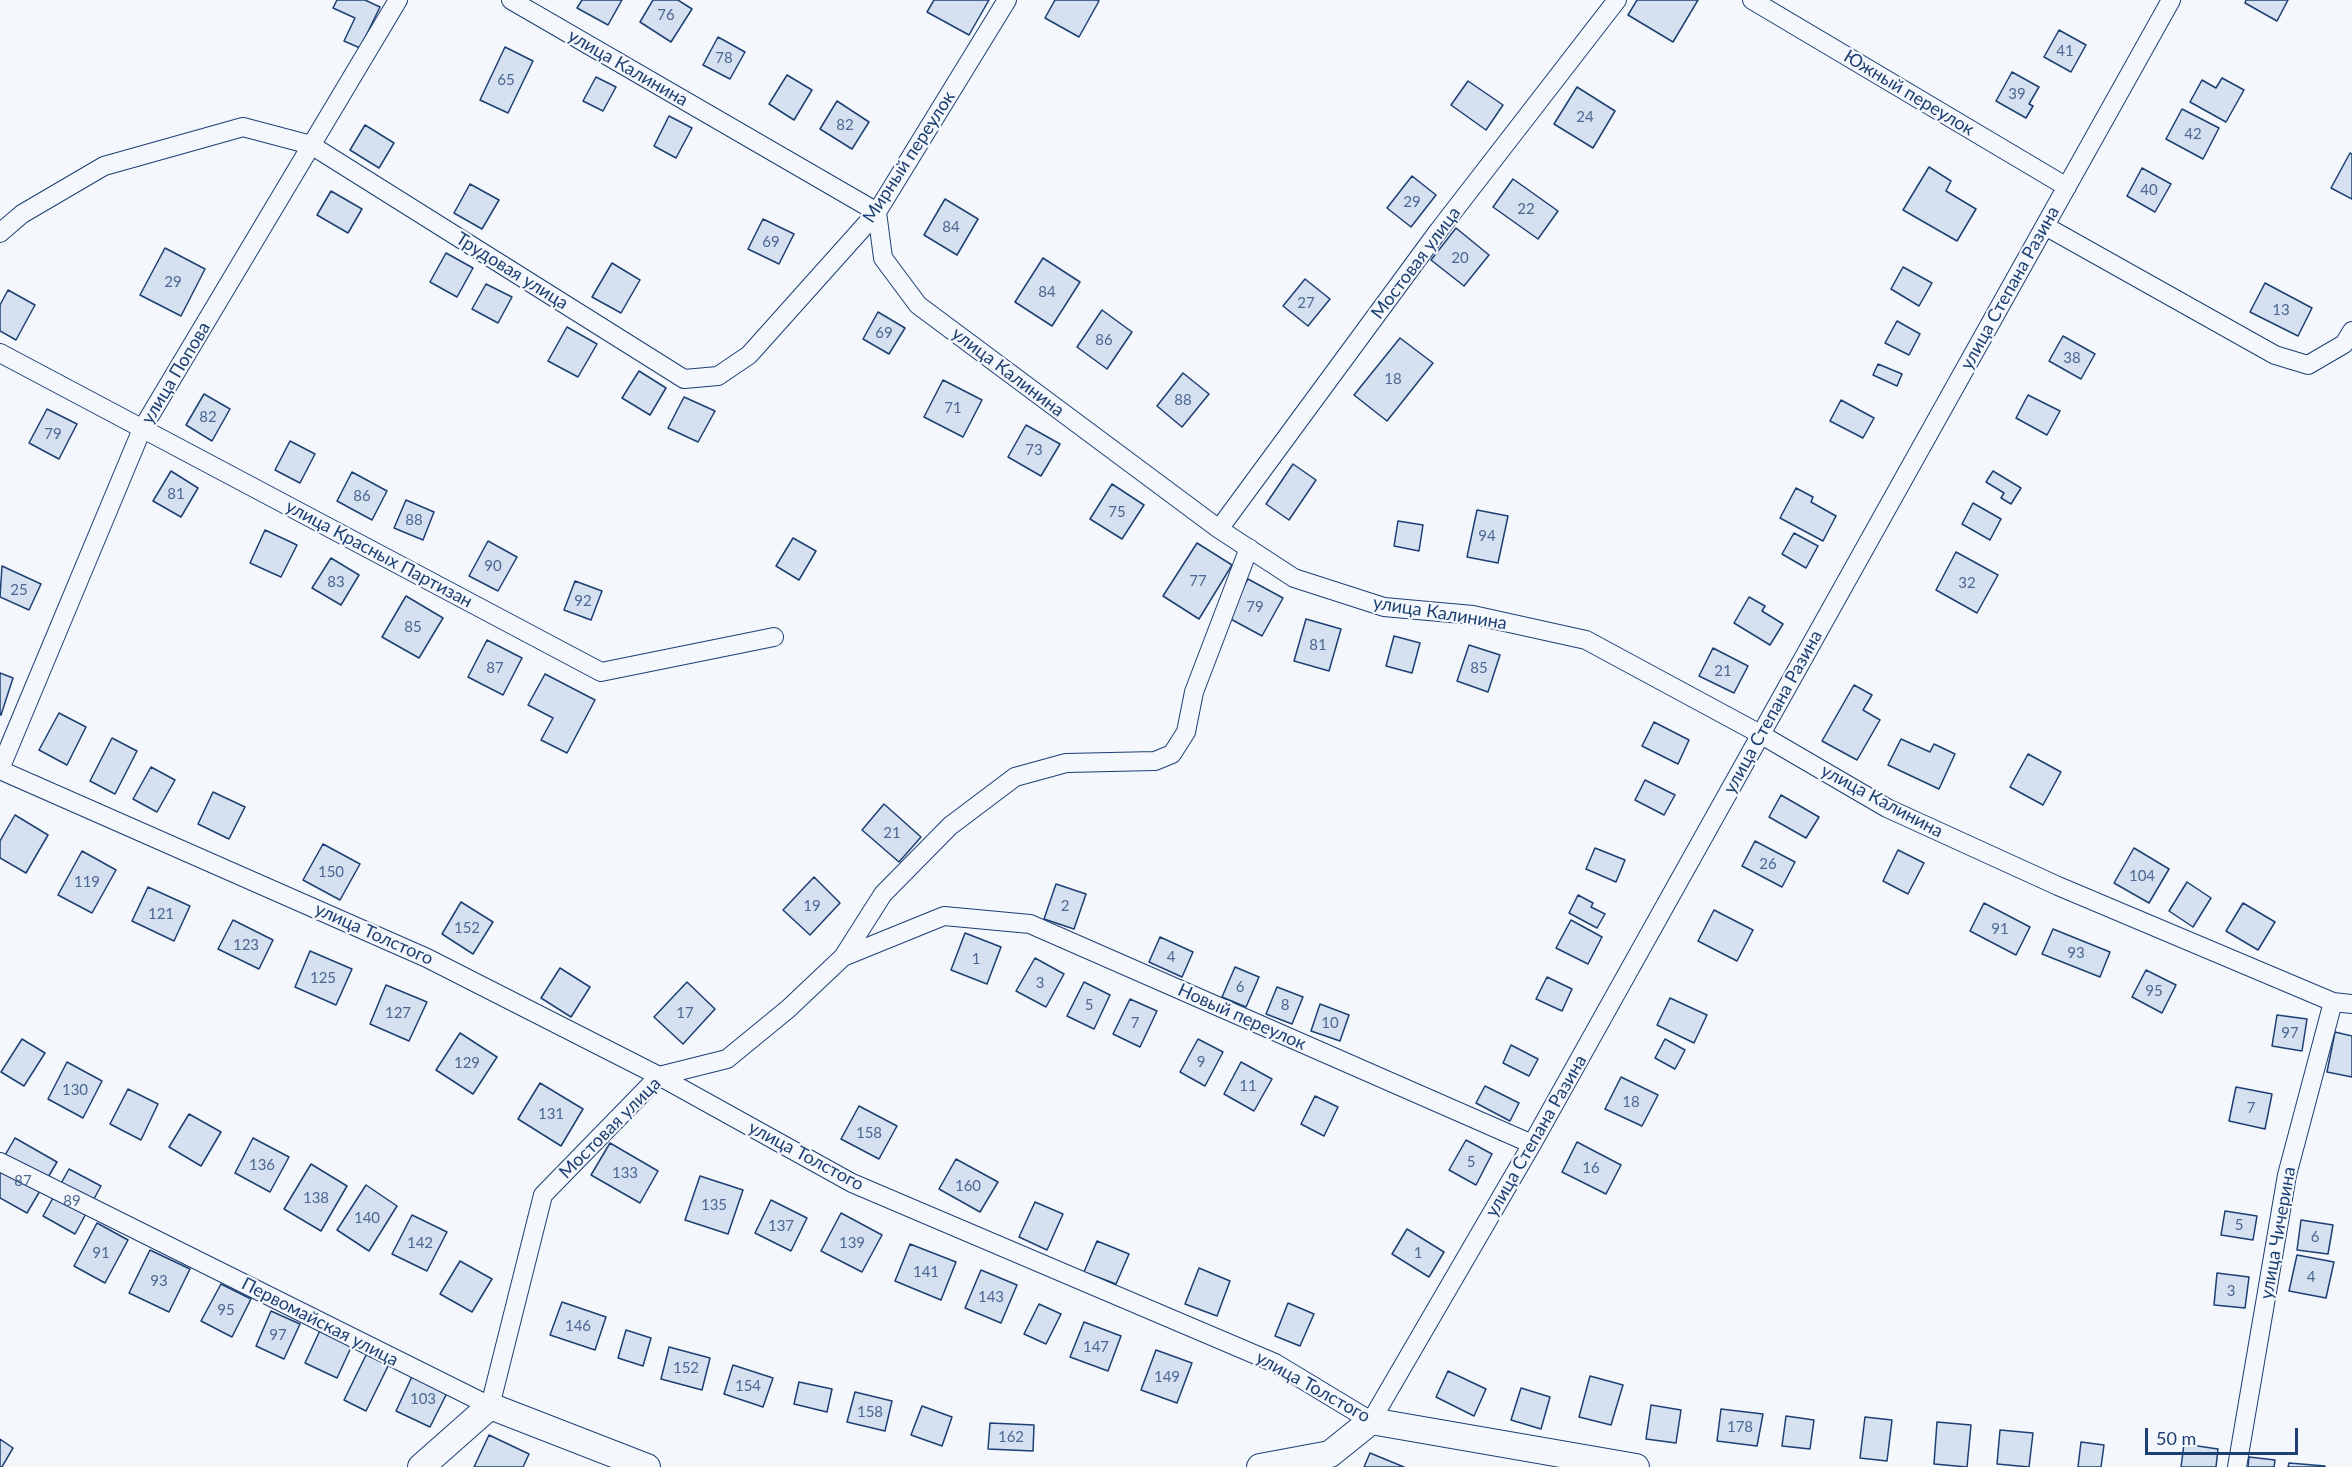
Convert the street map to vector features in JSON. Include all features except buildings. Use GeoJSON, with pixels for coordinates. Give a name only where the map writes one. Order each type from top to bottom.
{"type":"FeatureCollection","features":[{"type":"Feature","properties":{"kind":"main road"},"geometry":{"type":"LineString","coordinates":[[421,1467],[490,1406]]}},
{"type":"Feature","properties":{"kind":"main road","name":"Первомайская улица"},"geometry":{"type":"LineString","coordinates":[[490,1406],[647,1467]]}},
{"type":"Feature","properties":{"kind":"main road"},"geometry":{"type":"LineString","coordinates":[[1260,1467],[1326,1460],[1371,1421]]}},
{"type":"Feature","properties":{"kind":"main road","name":"улица Толстого"},"geometry":{"type":"LineString","coordinates":[[1371,1421],[1636,1467]]}},
{"type":"Feature","properties":{"kind":"street","name":"улица Попова"},"geometry":{"type":"LineString","coordinates":[[0,769],[142,429],[398,0]]}},
{"type":"Feature","properties":{"kind":"street","name":"улица Калинина"},"geometry":{"type":"LineString","coordinates":[[511,0],[877,212],[883,258],[918,305],[1220,529],[1294,578],[1383,607],[1473,615],[1586,640],[1760,734],[1887,808],[2058,886],[2333,1002],[2352,1004]]}},
{"type":"Feature","properties":{"kind":"street","name":"Мирный переулок"},"geometry":{"type":"LineString","coordinates":[[718,376],[749,355],[877,212],[1007,0]]}},
{"type":"Feature","properties":{"kind":"street","name":"Мостовая улица"},"geometry":{"type":"LineString","coordinates":[[1220,529],[1439,230],[1617,0]]}},
{"type":"Feature","properties":{"kind":"street","name":"Южный переулок"},"geometry":{"type":"LineString","coordinates":[[1752,0],[2067,187]]}},
{"type":"Feature","properties":{"kind":"street","name":"улица Степана Разина"},"geometry":{"type":"LineString","coordinates":[[1371,1421],[1532,1144],[2171,0]]}},
{"type":"Feature","properties":{"kind":"street","name":"Трудовая улица"},"geometry":{"type":"LineString","coordinates":[[0,233],[22,214],[104,166],[243,127],[311,145],[684,379],[718,376]]}},
{"type":"Feature","properties":{"kind":"street"},"geometry":{"type":"LineString","coordinates":[[2045,226],[2275,355],[2308,365],[2344,344],[2352,332]]}},
{"type":"Feature","properties":{"kind":"street","name":"улица Красных Партизан"},"geometry":{"type":"LineString","coordinates":[[0,353],[601,672],[774,637]]}},
{"type":"Feature","properties":{"kind":"street"},"geometry":{"type":"LineString","coordinates":[[843,957],[883,894],[950,826],[1015,777],[1066,763],[1155,761],[1172,753],[1186,732],[1194,692],[1249,548]]}},
{"type":"Feature","properties":{"kind":"street","name":"улица Толстого"},"geometry":{"type":"LineString","coordinates":[[0,769],[427,958],[659,1076],[852,1183],[1275,1363],[1371,1421]]}},
{"type":"Feature","properties":{"kind":"street","name":"Мостовая улица"},"geometry":{"type":"LineString","coordinates":[[490,1406],[543,1195],[659,1076],[727,1059],[788,1009],[843,957],[944,916]]}},
{"type":"Feature","properties":{"kind":"street","name":"Новый переулок"},"geometry":{"type":"LineString","coordinates":[[944,916],[1030,924],[1532,1144]]}},
{"type":"Feature","properties":{"kind":"street","name":"улица Чичерина"},"geometry":{"type":"LineString","coordinates":[[2237,1467],[2287,1175],[2333,1002]]}},
{"type":"Feature","properties":{"kind":"street","name":"Первомайская улица"},"geometry":{"type":"LineString","coordinates":[[0,1162],[490,1406]]}}]}
